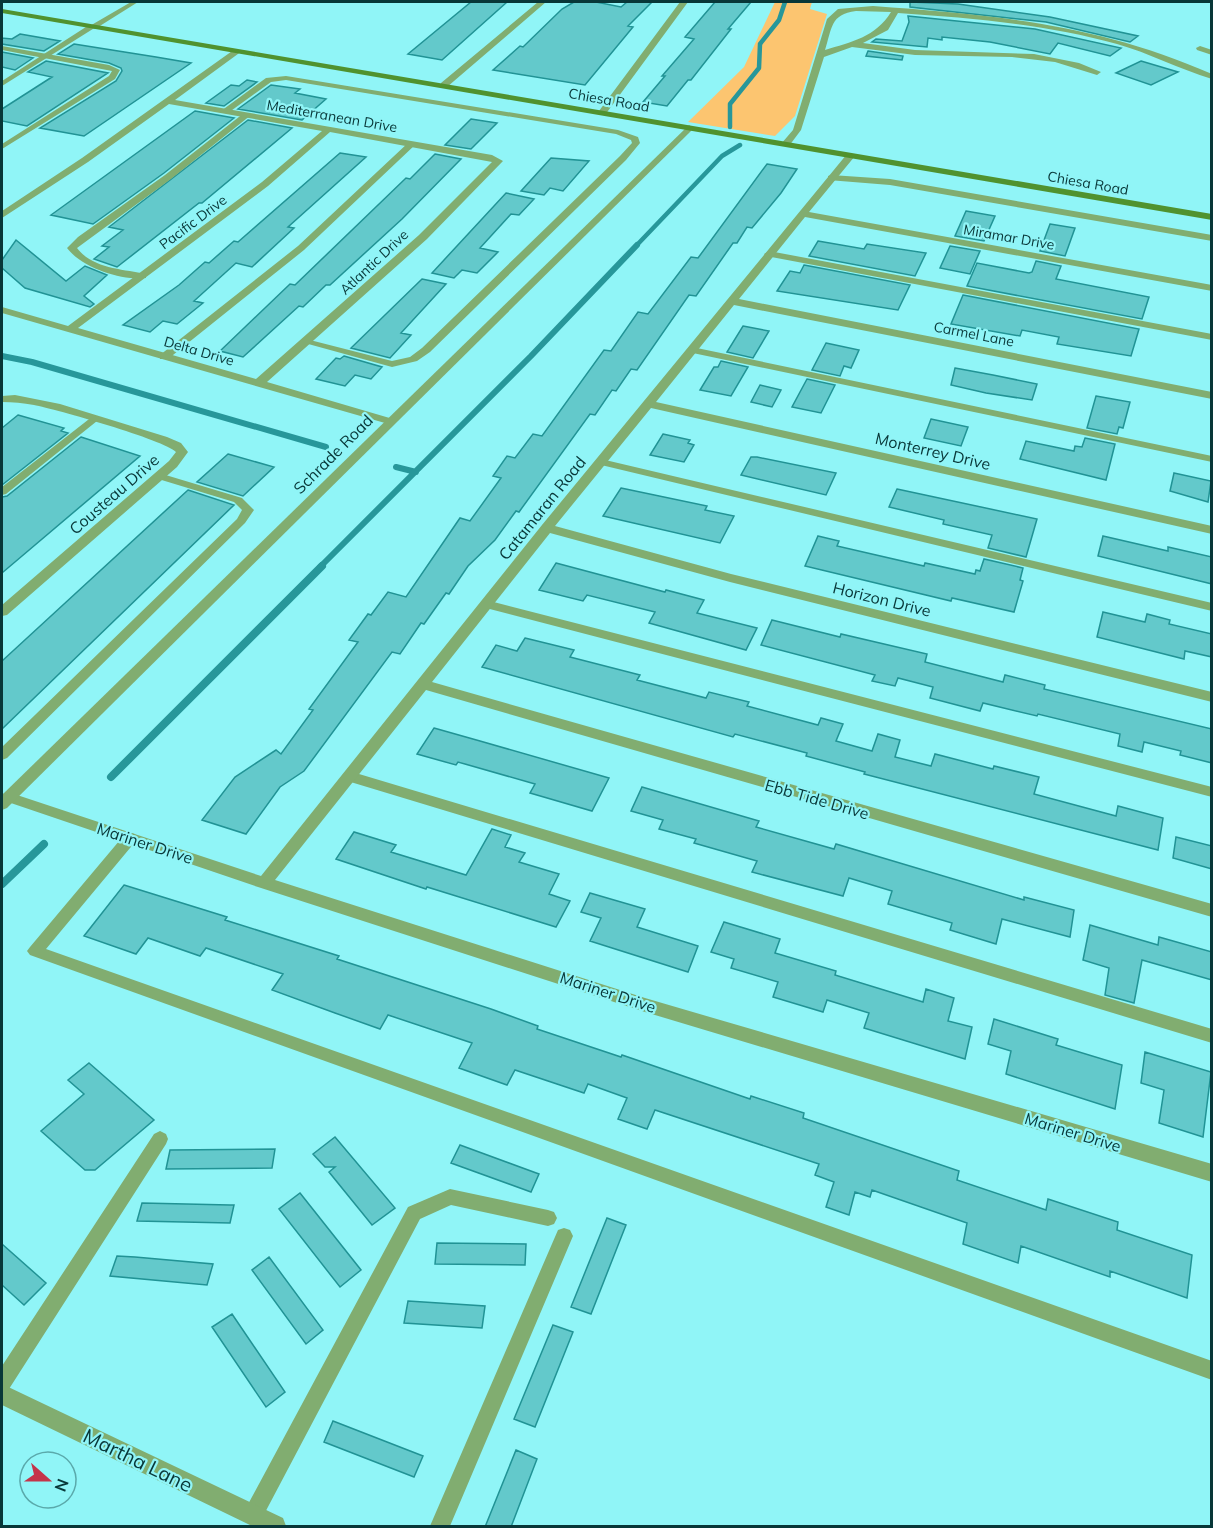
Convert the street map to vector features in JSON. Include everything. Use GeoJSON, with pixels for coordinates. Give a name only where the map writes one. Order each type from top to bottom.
{"type":"FeatureCollection","features":[{"type":"Feature","properties":{"kind":"main road","name":"Chiesa Road"},"geometry":{"type":"LineString","coordinates":[[2,11],[1212,218]]}},
{"type":"Feature","properties":{"kind":"street"},"geometry":{"type":"LineString","coordinates":[[444,85],[542,2]]}},
{"type":"Feature","properties":{"kind":"street"},"geometry":{"type":"LineString","coordinates":[[602,112],[684,2]]}},
{"type":"Feature","properties":{"kind":"street"},"geometry":{"type":"LineString","coordinates":[[820,55],[885,28],[896,10]]}},
{"type":"Feature","properties":{"kind":"street"},"geometry":{"type":"LineString","coordinates":[[786,144],[797,130],[831,19],[839,11],[896,10],[956,14],[1032,24],[1109,39],[1174,60],[1212,77]]}},
{"type":"Feature","properties":{"kind":"street"},"geometry":{"type":"LineString","coordinates":[[2,84],[92,27]]}},
{"type":"Feature","properties":{"kind":"street"},"geometry":{"type":"LineString","coordinates":[[851,44],[921,53],[1001,53],[1044,59],[1097,72]]}},
{"type":"Feature","properties":{"kind":"street"},"geometry":{"type":"LineString","coordinates":[[1200,48],[1212,53]]}},
{"type":"Feature","properties":{"kind":"street"},"geometry":{"type":"LineString","coordinates":[[2,215],[85,160],[238,51]]}},
{"type":"Feature","properties":{"kind":"street","name":"Mediterranean Drive"},"geometry":{"type":"LineString","coordinates":[[167,101],[492,158]]}},
{"type":"Feature","properties":{"kind":"street","name":"Schrade Road"},"geometry":{"type":"LineString","coordinates":[[5,801],[689,128]]}},
{"type":"Feature","properties":{"kind":"street","name":"Pacific Drive"},"geometry":{"type":"LineString","coordinates":[[69,330],[265,184],[329,129]]}},
{"type":"Feature","properties":{"kind":"street","name":"Catamaran Road"},"geometry":{"type":"LineString","coordinates":[[264,883],[547,528],[850,156]]}},
{"type":"Feature","properties":{"kind":"street","name":"Atlantic Drive"},"geometry":{"type":"LineString","coordinates":[[259,383],[415,244],[478,180],[494,167],[498,161],[492,158]]}},
{"type":"Feature","properties":{"kind":"street","name":"Miramar Drive"},"geometry":{"type":"LineString","coordinates":[[802,214],[1212,288]]}},
{"type":"Feature","properties":{"kind":"street","name":"Carmel Lane"},"geometry":{"type":"LineString","coordinates":[[731,301],[1212,396]]}},
{"type":"Feature","properties":{"kind":"street","name":"Delta Drive"},"geometry":{"type":"LineString","coordinates":[[2,310],[389,421]]}},
{"type":"Feature","properties":{"kind":"street","name":"Cousteau Drive"},"geometry":{"type":"LineString","coordinates":[[2,399],[22,399],[93,419],[177,446],[182,452],[159,476],[2,612]]}},
{"type":"Feature","properties":{"kind":"street","name":"Monterrey Drive"},"geometry":{"type":"LineString","coordinates":[[648,404],[1212,530]]}},
{"type":"Feature","properties":{"kind":"street","name":"Horizon Drive"},"geometry":{"type":"LineString","coordinates":[[547,528],[730,578],[1212,697]]}},
{"type":"Feature","properties":{"kind":"street","name":"Ebb Tide Drive"},"geometry":{"type":"LineString","coordinates":[[423,684],[1212,911]]}},
{"type":"Feature","properties":{"kind":"street","name":"Mariner Drive"},"geometry":{"type":"LineString","coordinates":[[5,801],[130,838],[645,1005],[1212,1173]]}},
{"type":"Feature","properties":{"kind":"street","name":"Martha Lane"},"geometry":{"type":"LineString","coordinates":[[2,1394],[275,1527]]}},
{"type":"Feature","properties":{"kind":"lane"},"geometry":{"type":"LineString","coordinates":[[92,27],[135,2]]}},
{"type":"Feature","properties":{"kind":"lane"},"geometry":{"type":"LineString","coordinates":[[2,48],[116,70],[112,77],[2,147]]}},
{"type":"Feature","properties":{"kind":"lane"},"geometry":{"type":"LineString","coordinates":[[225,111],[269,80],[286,78],[618,132],[635,139],[636,143],[623,158],[426,350],[413,359],[392,364],[306,342]]}},
{"type":"Feature","properties":{"kind":"lane"},"geometry":{"type":"LineString","coordinates":[[143,276],[81,260],[72,248],[247,115]]}},
{"type":"Feature","properties":{"kind":"lane"},"geometry":{"type":"LineString","coordinates":[[164,357],[301,248],[412,144]]}},
{"type":"Feature","properties":{"kind":"lane"},"geometry":{"type":"LineString","coordinates":[[831,178],[890,182],[1212,238]]}},
{"type":"Feature","properties":{"kind":"lane"},"geometry":{"type":"LineString","coordinates":[[769,254],[1212,337]]}},
{"type":"Feature","properties":{"kind":"lane"},"geometry":{"type":"LineString","coordinates":[[692,350],[1212,459]]}},
{"type":"Feature","properties":{"kind":"lane"},"geometry":{"type":"LineString","coordinates":[[2,492],[93,419]]}},
{"type":"Feature","properties":{"kind":"lane"},"geometry":{"type":"LineString","coordinates":[[601,462],[1212,607]]}},
{"type":"Feature","properties":{"kind":"lane"},"geometry":{"type":"LineString","coordinates":[[2,755],[242,521],[248,510],[238,500],[159,476]]}},
{"type":"Feature","properties":{"kind":"lane"},"geometry":{"type":"LineString","coordinates":[[486,604],[1212,792]]}},
{"type":"Feature","properties":{"kind":"lane"},"geometry":{"type":"LineString","coordinates":[[349,776],[1212,1036]]}},
{"type":"Feature","properties":{"kind":"lane"},"geometry":{"type":"LineString","coordinates":[[130,838],[35,951],[1212,1371]]}},
{"type":"Feature","properties":{"kind":"lane"},"geometry":{"type":"LineString","coordinates":[[2,1382],[160,1139]]}},
{"type":"Feature","properties":{"kind":"lane"},"geometry":{"type":"LineString","coordinates":[[252,1515],[414,1213],[450,1197],[548,1218]]}},
{"type":"Feature","properties":{"kind":"lane"},"geometry":{"type":"LineString","coordinates":[[440,1527],[564,1236]]}},
{"type":"Feature","properties":{"kind":"shaded area"},"geometry":{"type":"Polygon","coordinates":[[[775,2],[812,2],[810,9],[827,14],[795,116],[775,136],[688,122],[744,67],[775,2]]]}},
{"type":"Feature","properties":{"kind":"building"},"geometry":{"type":"Polygon","coordinates":[[[471,2],[507,2],[442,60],[408,54],[471,2]]]}},
{"type":"Feature","properties":{"kind":"building"},"geometry":{"type":"Polygon","coordinates":[[[574,2],[596,2],[621,7],[627,2],[652,2],[628,26],[633,27],[585,85],[493,70],[520,46],[523,47],[562,9],[574,2]]]}},
{"type":"Feature","properties":{"kind":"building"},"geometry":{"type":"Polygon","coordinates":[[[715,2],[751,2],[691,80],[688,80],[667,106],[643,102],[694,39],[685,37],[715,2]]]}},
{"type":"Feature","properties":{"kind":"building"},"geometry":{"type":"Polygon","coordinates":[[[910,2],[958,4],[1050,17],[1138,36],[1130,42],[1046,22],[910,7],[910,2]]]}},
{"type":"Feature","properties":{"kind":"building"},"geometry":{"type":"Polygon","coordinates":[[[908,16],[1035,29],[1121,48],[1110,56],[1058,43],[1050,54],[990,42],[942,37],[942,40],[928,38],[927,47],[872,42],[876,39],[902,41],[909,22],[908,16]]]}},
{"type":"Feature","properties":{"kind":"building"},"geometry":{"type":"Polygon","coordinates":[[[20,34],[60,41],[44,51],[2,44],[2,38],[12,39],[20,34]]]}},
{"type":"Feature","properties":{"kind":"building"},"geometry":{"type":"Polygon","coordinates":[[[74,44],[191,63],[84,136],[40,128],[116,81],[122,71],[121,68],[109,63],[58,54],[74,44]]]}},
{"type":"Feature","properties":{"kind":"building"},"geometry":{"type":"Polygon","coordinates":[[[868,51],[903,56],[902,60],[866,56],[868,51]]]}},
{"type":"Feature","properties":{"kind":"building"},"geometry":{"type":"Polygon","coordinates":[[[2,52],[33,58],[15,70],[2,67],[2,52]]]}},
{"type":"Feature","properties":{"kind":"building"},"geometry":{"type":"Polygon","coordinates":[[[46,61],[108,73],[27,126],[2,121],[2,109],[52,77],[28,72],[46,61]]]}},
{"type":"Feature","properties":{"kind":"building"},"geometry":{"type":"Polygon","coordinates":[[[1141,61],[1178,72],[1151,85],[1116,73],[1141,61]]]}},
{"type":"Feature","properties":{"kind":"building"},"geometry":{"type":"Polygon","coordinates":[[[247,80],[257,82],[224,106],[206,103],[231,85],[239,86],[247,80]]]}},
{"type":"Feature","properties":{"kind":"building"},"geometry":{"type":"Polygon","coordinates":[[[271,85],[300,89],[295,93],[326,99],[302,120],[238,109],[271,85]]]}},
{"type":"Feature","properties":{"kind":"building"},"geometry":{"type":"Polygon","coordinates":[[[195,111],[234,118],[164,173],[93,224],[51,215],[195,111]]]}},
{"type":"Feature","properties":{"kind":"building"},"geometry":{"type":"Polygon","coordinates":[[[471,119],[497,123],[471,149],[445,145],[471,119]]]}},
{"type":"Feature","properties":{"kind":"building"},"geometry":{"type":"Polygon","coordinates":[[[248,120],[292,128],[202,203],[199,203],[117,267],[94,259],[109,247],[102,246],[123,230],[109,227],[248,120]]]}},
{"type":"Feature","properties":{"kind":"building"},"geometry":{"type":"Polygon","coordinates":[[[340,153],[366,157],[288,227],[294,228],[252,267],[236,263],[194,301],[203,303],[177,324],[163,321],[150,332],[123,325],[179,285],[205,262],[209,263],[234,241],[238,242],[340,153]]]}},
{"type":"Feature","properties":{"kind":"building"},"geometry":{"type":"Polygon","coordinates":[[[435,154],[461,159],[402,219],[330,285],[326,285],[303,307],[299,306],[243,357],[220,351],[290,284],[295,285],[406,178],[410,179],[435,154]]]}},
{"type":"Feature","properties":{"kind":"building"},"geometry":{"type":"Polygon","coordinates":[[[551,158],[589,161],[563,191],[550,188],[544,195],[521,191],[551,158]]]}},
{"type":"Feature","properties":{"kind":"building"},"geometry":{"type":"Polygon","coordinates":[[[767,164],[797,169],[781,193],[752,228],[747,227],[737,243],[733,243],[696,296],[689,295],[637,370],[631,369],[616,391],[612,390],[595,415],[590,414],[519,512],[516,511],[495,540],[468,566],[449,594],[446,593],[424,624],[421,623],[400,654],[392,652],[304,771],[280,787],[246,834],[202,820],[235,777],[276,750],[281,754],[313,710],[309,709],[358,642],[349,640],[368,614],[371,615],[388,592],[406,597],[460,518],[470,521],[501,478],[493,476],[507,456],[515,458],[533,434],[542,436],[604,350],[611,351],[638,312],[648,314],[691,257],[698,258],[767,164]]]}},
{"type":"Feature","properties":{"kind":"building"},"geometry":{"type":"Polygon","coordinates":[[[506,193],[534,199],[519,215],[511,214],[480,248],[498,252],[477,273],[462,270],[454,278],[432,273],[506,193]]]}},
{"type":"Feature","properties":{"kind":"building"},"geometry":{"type":"Polygon","coordinates":[[[966,211],[995,216],[984,241],[955,236],[966,211]]]}},
{"type":"Feature","properties":{"kind":"building"},"geometry":{"type":"Polygon","coordinates":[[[1050,224],[1075,228],[1065,256],[1040,251],[1050,224]]]}},
{"type":"Feature","properties":{"kind":"building"},"geometry":{"type":"Polygon","coordinates":[[[16,240],[66,281],[85,266],[107,275],[84,296],[94,304],[90,307],[25,288],[2,268],[2,260],[16,240]]]}},
{"type":"Feature","properties":{"kind":"building"},"geometry":{"type":"Polygon","coordinates":[[[818,241],[864,249],[867,244],[926,253],[915,276],[809,256],[818,241]]]}},
{"type":"Feature","properties":{"kind":"building"},"geometry":{"type":"Polygon","coordinates":[[[950,246],[980,251],[970,274],[940,268],[950,246]]]}},
{"type":"Feature","properties":{"kind":"building"},"geometry":{"type":"Polygon","coordinates":[[[1036,261],[1061,266],[1056,279],[1149,297],[1142,319],[967,286],[977,263],[1029,273],[1032,272],[1036,261]]]}},
{"type":"Feature","properties":{"kind":"building"},"geometry":{"type":"Polygon","coordinates":[[[804,265],[910,285],[898,310],[777,291],[790,271],[800,273],[804,265]]]}},
{"type":"Feature","properties":{"kind":"building"},"geometry":{"type":"Polygon","coordinates":[[[422,279],[446,284],[401,333],[411,335],[390,358],[351,348],[422,279]]]}},
{"type":"Feature","properties":{"kind":"building"},"geometry":{"type":"Polygon","coordinates":[[[963,295],[1139,329],[1131,356],[1057,344],[1059,337],[1022,330],[1020,336],[951,324],[963,295]]]}},
{"type":"Feature","properties":{"kind":"building"},"geometry":{"type":"Polygon","coordinates":[[[743,326],[769,331],[753,358],[727,352],[743,326]]]}},
{"type":"Feature","properties":{"kind":"building"},"geometry":{"type":"Polygon","coordinates":[[[826,343],[859,350],[851,368],[844,366],[840,376],[812,370],[826,343]]]}},
{"type":"Feature","properties":{"kind":"building"},"geometry":{"type":"Polygon","coordinates":[[[344,356],[382,367],[371,379],[355,375],[345,386],[316,379],[336,358],[340,359],[344,356]]]}},
{"type":"Feature","properties":{"kind":"building"},"geometry":{"type":"Polygon","coordinates":[[[721,361],[748,367],[731,396],[700,390],[714,367],[718,367],[721,361]]]}},
{"type":"Feature","properties":{"kind":"building"},"geometry":{"type":"Polygon","coordinates":[[[955,368],[1037,384],[1032,400],[986,393],[951,385],[955,368]]]}},
{"type":"Feature","properties":{"kind":"building"},"geometry":{"type":"Polygon","coordinates":[[[807,379],[835,385],[821,413],[792,407],[807,379]]]}},
{"type":"Feature","properties":{"kind":"building"},"geometry":{"type":"Polygon","coordinates":[[[760,385],[781,390],[772,407],[751,402],[760,385]]]}},
{"type":"Feature","properties":{"kind":"building"},"geometry":{"type":"Polygon","coordinates":[[[1096,396],[1130,402],[1123,428],[1119,427],[1117,434],[1087,428],[1096,396]]]}},
{"type":"Feature","properties":{"kind":"building"},"geometry":{"type":"Polygon","coordinates":[[[18,415],[64,428],[61,431],[68,433],[2,485],[2,428],[18,415]]]}},
{"type":"Feature","properties":{"kind":"building"},"geometry":{"type":"Polygon","coordinates":[[[931,419],[968,427],[961,446],[924,438],[931,419]]]}},
{"type":"Feature","properties":{"kind":"building"},"geometry":{"type":"Polygon","coordinates":[[[663,434],[690,440],[688,443],[694,445],[684,462],[650,455],[663,434]]]}},
{"type":"Feature","properties":{"kind":"building"},"geometry":{"type":"Polygon","coordinates":[[[81,437],[140,456],[2,573],[2,497],[7,496],[81,437]]]}},
{"type":"Feature","properties":{"kind":"building"},"geometry":{"type":"Polygon","coordinates":[[[1085,438],[1115,444],[1106,480],[1020,459],[1026,441],[1074,451],[1075,446],[1082,447],[1085,438]]]}},
{"type":"Feature","properties":{"kind":"building"},"geometry":{"type":"Polygon","coordinates":[[[228,454],[274,467],[243,496],[197,482],[228,454]]]}},
{"type":"Feature","properties":{"kind":"building"},"geometry":{"type":"Polygon","coordinates":[[[751,457],[836,473],[826,495],[741,475],[751,457]]]}},
{"type":"Feature","properties":{"kind":"building"},"geometry":{"type":"Polygon","coordinates":[[[1174,473],[1211,481],[1208,502],[1170,491],[1174,473]]]}},
{"type":"Feature","properties":{"kind":"building"},"geometry":{"type":"Polygon","coordinates":[[[621,488],[707,506],[705,510],[734,516],[720,543],[603,516],[621,488]]]}},
{"type":"Feature","properties":{"kind":"building"},"geometry":{"type":"Polygon","coordinates":[[[897,489],[1037,519],[1026,557],[988,548],[992,535],[943,524],[944,520],[889,507],[897,489]]]}},
{"type":"Feature","properties":{"kind":"building"},"geometry":{"type":"Polygon","coordinates":[[[188,490],[234,505],[2,729],[2,661],[188,490]]]}},
{"type":"Feature","properties":{"kind":"building"},"geometry":{"type":"Polygon","coordinates":[[[818,536],[839,541],[837,546],[924,566],[925,563],[975,574],[976,570],[980,571],[984,559],[1023,568],[1020,580],[1023,581],[1014,612],[952,598],[951,601],[805,566],[818,536]]]}},
{"type":"Feature","properties":{"kind":"building"},"geometry":{"type":"Polygon","coordinates":[[[1103,536],[1168,551],[1168,547],[1212,557],[1212,584],[1098,556],[1103,536]]]}},
{"type":"Feature","properties":{"kind":"building"},"geometry":{"type":"Polygon","coordinates":[[[556,563],[704,600],[697,613],[757,628],[746,650],[649,623],[655,612],[587,595],[583,601],[539,590],[556,563]]]}},
{"type":"Feature","properties":{"kind":"building"},"geometry":{"type":"Polygon","coordinates":[[[1103,612],[1145,622],[1147,614],[1170,620],[1169,624],[1212,634],[1212,657],[1185,651],[1184,659],[1097,637],[1103,612]]]}},
{"type":"Feature","properties":{"kind":"building"},"geometry":{"type":"Polygon","coordinates":[[[772,620],[840,637],[841,634],[927,654],[925,662],[1003,682],[1005,675],[1045,685],[1044,689],[1212,729],[1212,763],[1180,755],[1181,751],[1144,742],[1142,752],[1118,746],[1120,734],[1038,714],[1037,716],[983,703],[980,711],[930,698],[933,687],[898,678],[895,686],[872,681],[875,675],[761,645],[772,620]]]}},
{"type":"Feature","properties":{"kind":"building"},"geometry":{"type":"Polygon","coordinates":[[[525,638],[574,650],[570,657],[640,675],[637,680],[706,698],[709,692],[749,702],[747,706],[818,725],[821,718],[843,724],[836,741],[872,751],[878,734],[900,740],[895,757],[931,766],[935,754],[993,769],[994,766],[1039,777],[1034,794],[1116,816],[1118,806],[1163,818],[1158,850],[864,774],[865,772],[806,756],[807,753],[735,734],[733,737],[482,667],[496,645],[517,651],[525,638]]]}},
{"type":"Feature","properties":{"kind":"building"},"geometry":{"type":"Polygon","coordinates":[[[434,728],[609,778],[592,811],[530,793],[535,784],[458,762],[456,765],[417,754],[434,728]]]}},
{"type":"Feature","properties":{"kind":"building"},"geometry":{"type":"Polygon","coordinates":[[[642,787],[759,821],[756,827],[834,849],[836,844],[1024,900],[1024,897],[1074,910],[1070,937],[1002,919],[996,944],[950,930],[952,923],[888,904],[892,891],[849,878],[843,896],[752,872],[757,861],[694,843],[696,839],[659,829],[663,820],[631,811],[642,787]]]}},
{"type":"Feature","properties":{"kind":"building"},"geometry":{"type":"Polygon","coordinates":[[[492,829],[511,835],[505,847],[525,853],[519,862],[559,874],[549,894],[570,901],[556,927],[427,887],[426,889],[336,859],[354,832],[396,845],[391,852],[466,875],[492,829]]]}},
{"type":"Feature","properties":{"kind":"building"},"geometry":{"type":"Polygon","coordinates":[[[1176,837],[1212,846],[1212,869],[1173,858],[1176,837]]]}},
{"type":"Feature","properties":{"kind":"building"},"geometry":{"type":"Polygon","coordinates":[[[124,885],[227,917],[225,920],[339,956],[337,959],[491,1009],[538,1026],[537,1029],[621,1057],[622,1055],[750,1099],[751,1096],[804,1113],[803,1118],[959,1171],[957,1180],[1046,1210],[1048,1199],[1118,1222],[1117,1230],[1192,1255],[1187,1298],[1110,1271],[1110,1277],[1021,1246],[1018,1263],[963,1244],[967,1223],[872,1190],[870,1197],[855,1192],[849,1215],[826,1207],[834,1182],[815,1175],[819,1164],[655,1110],[647,1129],[618,1119],[627,1098],[588,1084],[584,1093],[515,1070],[507,1085],[459,1068],[472,1043],[388,1015],[380,1029],[335,1013],[272,990],[283,974],[206,948],[200,956],[148,938],[136,954],[84,936],[124,885]]]}},
{"type":"Feature","properties":{"kind":"building"},"geometry":{"type":"Polygon","coordinates":[[[590,893],[645,909],[637,927],[698,946],[688,972],[590,941],[601,918],[581,912],[590,893]]]}},
{"type":"Feature","properties":{"kind":"building"},"geometry":{"type":"Polygon","coordinates":[[[724,922],[780,939],[775,953],[836,971],[835,975],[923,1002],[926,989],[954,998],[948,1021],[972,1027],[965,1059],[864,1028],[869,1013],[827,1000],[823,1012],[773,997],[778,982],[731,968],[734,959],[711,952],[724,922]]]}},
{"type":"Feature","properties":{"kind":"building"},"geometry":{"type":"Polygon","coordinates":[[[1090,925],[1158,945],[1159,937],[1212,952],[1212,980],[1142,960],[1134,1003],[1105,995],[1109,968],[1083,960],[1090,925]]]}},
{"type":"Feature","properties":{"kind":"building"},"geometry":{"type":"Polygon","coordinates":[[[994,1019],[1058,1039],[1056,1045],[1122,1065],[1115,1109],[1006,1074],[1011,1051],[988,1044],[994,1019]]]}},
{"type":"Feature","properties":{"kind":"building"},"geometry":{"type":"Polygon","coordinates":[[[1145,1052],[1211,1072],[1203,1137],[1159,1123],[1164,1090],[1141,1083],[1145,1052]]]}},
{"type":"Feature","properties":{"kind":"building"},"geometry":{"type":"Polygon","coordinates":[[[89,1063],[154,1120],[95,1170],[85,1170],[41,1131],[84,1094],[68,1080],[89,1063]]]}},
{"type":"Feature","properties":{"kind":"building"},"geometry":{"type":"Polygon","coordinates":[[[335,1137],[395,1208],[372,1225],[329,1172],[335,1167],[325,1167],[313,1154],[335,1137]]]}},
{"type":"Feature","properties":{"kind":"building"},"geometry":{"type":"Polygon","coordinates":[[[460,1145],[539,1174],[531,1192],[451,1163],[460,1145]]]}},
{"type":"Feature","properties":{"kind":"building"},"geometry":{"type":"Polygon","coordinates":[[[275,1149],[272,1168],[166,1169],[170,1150],[275,1149]]]}},
{"type":"Feature","properties":{"kind":"building"},"geometry":{"type":"Polygon","coordinates":[[[300,1193],[361,1270],[340,1287],[279,1209],[300,1193]]]}},
{"type":"Feature","properties":{"kind":"building"},"geometry":{"type":"Polygon","coordinates":[[[142,1203],[234,1205],[230,1223],[137,1221],[142,1203]]]}},
{"type":"Feature","properties":{"kind":"building"},"geometry":{"type":"Polygon","coordinates":[[[607,1218],[626,1225],[591,1314],[571,1307],[607,1218]]]}},
{"type":"Feature","properties":{"kind":"building"},"geometry":{"type":"Polygon","coordinates":[[[437,1243],[526,1244],[525,1265],[435,1264],[437,1243]]]}},
{"type":"Feature","properties":{"kind":"building"},"geometry":{"type":"Polygon","coordinates":[[[2,1244],[46,1283],[24,1305],[2,1285],[2,1244]]]}},
{"type":"Feature","properties":{"kind":"building"},"geometry":{"type":"Polygon","coordinates":[[[117,1256],[213,1264],[207,1285],[110,1276],[117,1256]]]}},
{"type":"Feature","properties":{"kind":"building"},"geometry":{"type":"Polygon","coordinates":[[[269,1257],[323,1330],[306,1344],[252,1270],[269,1257]]]}},
{"type":"Feature","properties":{"kind":"building"},"geometry":{"type":"Polygon","coordinates":[[[408,1301],[485,1306],[482,1328],[404,1323],[408,1301]]]}},
{"type":"Feature","properties":{"kind":"building"},"geometry":{"type":"Polygon","coordinates":[[[232,1314],[285,1392],[266,1407],[212,1327],[232,1314]]]}},
{"type":"Feature","properties":{"kind":"building"},"geometry":{"type":"Polygon","coordinates":[[[553,1325],[573,1332],[535,1427],[514,1419],[553,1325]]]}},
{"type":"Feature","properties":{"kind":"building"},"geometry":{"type":"Polygon","coordinates":[[[333,1421],[423,1456],[414,1477],[324,1442],[333,1421]]]}},
{"type":"Feature","properties":{"kind":"building"},"geometry":{"type":"Polygon","coordinates":[[[516,1450],[537,1459],[511,1527],[485,1527],[516,1450]]]}},
{"type":"Feature","properties":{"kind":"waterway"},"geometry":{"type":"LineString","coordinates":[[730,127],[730,104],[759,68],[760,44],[779,20],[785,2]]}},
{"type":"Feature","properties":{"kind":"waterway"},"geometry":{"type":"LineString","coordinates":[[635,247],[722,156],[740,145]]}},
{"type":"Feature","properties":{"kind":"waterway"},"geometry":{"type":"LineString","coordinates":[[415,472],[531,356],[637,245]]}},
{"type":"Feature","properties":{"kind":"waterway"},"geometry":{"type":"LineString","coordinates":[[2,356],[32,362],[326,447]]}},
{"type":"Feature","properties":{"kind":"waterway"},"geometry":{"type":"LineString","coordinates":[[396,467],[415,472]]}},
{"type":"Feature","properties":{"kind":"waterway"},"geometry":{"type":"LineString","coordinates":[[320,567],[415,472]]}},
{"type":"Feature","properties":{"kind":"waterway"},"geometry":{"type":"LineString","coordinates":[[111,777],[322,566]]}},
{"type":"Feature","properties":{"kind":"waterway"},"geometry":{"type":"LineString","coordinates":[[2,884],[44,844]]}}]}
